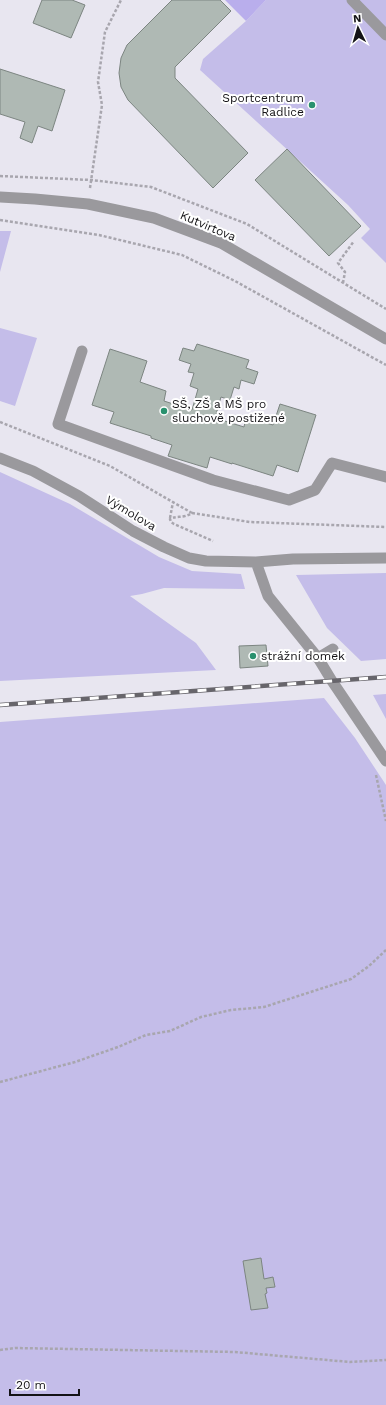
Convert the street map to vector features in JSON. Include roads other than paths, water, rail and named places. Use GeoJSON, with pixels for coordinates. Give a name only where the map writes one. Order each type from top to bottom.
{"type":"FeatureCollection","features":[{"type":"Feature","properties":{"kind":"street"},"geometry":{"type":"LineString","coordinates":[[352,0],[386,35]]}},
{"type":"Feature","properties":{"kind":"street","name":"Kutvirtova"},"geometry":{"type":"LineString","coordinates":[[0,197],[88,204],[154,218],[221,243],[386,338]]}},
{"type":"Feature","properties":{"kind":"street"},"geometry":{"type":"LineString","coordinates":[[82,351],[58,424],[213,480],[289,500],[315,490],[332,463],[386,477]]}},
{"type":"Feature","properties":{"kind":"street","name":"Výmolova"},"geometry":{"type":"LineString","coordinates":[[0,458],[53,482],[79,496],[133,531],[189,558],[206,561],[256,562],[293,559],[386,558]]}},
{"type":"Feature","properties":{"kind":"street"},"geometry":{"type":"LineString","coordinates":[[256,562],[268,596],[290,621],[318,658],[386,761]]}},
{"type":"Feature","properties":{"kind":"street"},"geometry":{"type":"LineString","coordinates":[[318,658],[332,649]]}},
{"type":"Feature","properties":{"kind":"railway"},"geometry":{"type":"LineString","coordinates":[[0,705],[386,677]]}},
{"type":"Feature","properties":{"kind":"place","name":"Sportcentrum Radlice"},"geometry":{"type":"Point","coordinates":[312,105]}},
{"type":"Feature","properties":{"kind":"place","name":"SŠ, ZŠ a MŠ pro sluchově postižené"},"geometry":{"type":"Point","coordinates":[164,411]}},
{"type":"Feature","properties":{"kind":"place","name":"strážní domek"},"geometry":{"type":"Point","coordinates":[253,656]}}]}
